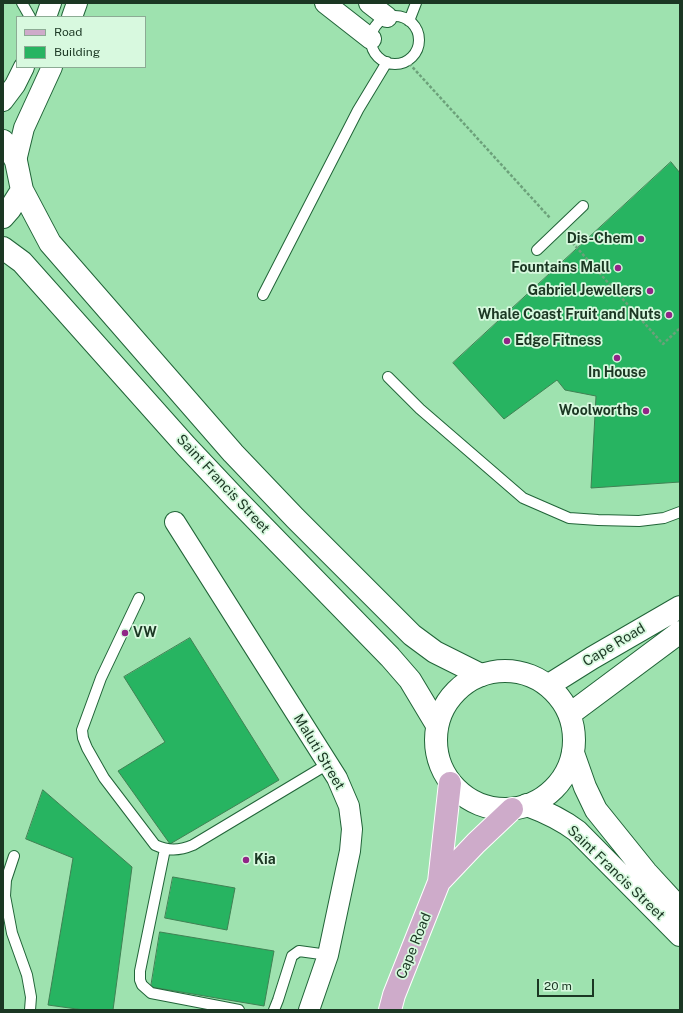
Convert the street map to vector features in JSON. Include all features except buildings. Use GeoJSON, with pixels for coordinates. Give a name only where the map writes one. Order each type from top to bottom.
{"type":"FeatureCollection","features":[{"type":"Feature","properties":{"kind":"main road","name":"Cape Road"},"geometry":{"type":"LineString","coordinates":[[390,1010],[394,995],[439,882],[450,783]]}},
{"type":"Feature","properties":{"kind":"main road","name":"Cape Road"},"geometry":{"type":"LineString","coordinates":[[439,882],[476,843],[520,807]]}},
{"type":"Feature","properties":{"kind":"street"},"geometry":{"type":"LineString","coordinates":[[46,16],[51,3]]}},
{"type":"Feature","properties":{"kind":"street"},"geometry":{"type":"LineString","coordinates":[[72,16],[77,3]]}},
{"type":"Feature","properties":{"kind":"street"},"geometry":{"type":"LineString","coordinates":[[325,3],[371,39]]}},
{"type":"Feature","properties":{"kind":"street"},"geometry":{"type":"LineString","coordinates":[[369,3],[387,17]]}},
{"type":"Feature","properties":{"kind":"street"},"geometry":{"type":"LineString","coordinates":[[3,101],[15,85],[24,68]]}},
{"type":"Feature","properties":{"kind":"street"},"geometry":{"type":"LineString","coordinates":[[16,162],[24,128],[52,68]]}},
{"type":"Feature","properties":{"kind":"street"},"geometry":{"type":"LineString","coordinates":[[3,141],[9,148],[16,162],[22,190],[50,243],[249,469],[295,518],[412,635],[435,652],[481,675]]}},
{"type":"Feature","properties":{"kind":"street"},"geometry":{"type":"LineString","coordinates":[[3,217],[22,190]]}},
{"type":"Feature","properties":{"kind":"street","name":"Saint Francis Street"},"geometry":{"type":"LineString","coordinates":[[3,248],[22,262],[197,458],[390,657],[410,680],[437,725]]}},
{"type":"Feature","properties":{"kind":"street","name":"Maluti Street"},"geometry":{"type":"LineString","coordinates":[[175,522],[337,778],[349,806],[352,829],[350,851],[328,955],[309,1010]]}},
{"type":"Feature","properties":{"kind":"street","name":"Cape Road"},"geometry":{"type":"LineString","coordinates":[[549,685],[592,658],[680,607]]}},
{"type":"Feature","properties":{"kind":"street","name":"Cape Road"},"geometry":{"type":"LineString","coordinates":[[570,714],[680,632]]}},
{"type":"Feature","properties":{"kind":"street","name":"Cape Road"},"geometry":{"type":"LineString","coordinates":[[499,671],[522,673],[534,676],[549,685],[561,699],[570,714],[574,733],[573,753],[567,771],[556,788],[540,800],[520,807],[502,810],[482,806],[465,797],[450,783],[440,765],[436,745],[437,725],[445,706],[457,688],[481,675],[499,671]]}},
{"type":"Feature","properties":{"kind":"street","name":"Saint Francis Street"},"geometry":{"type":"LineString","coordinates":[[573,753],[585,787],[596,810],[646,872],[680,908]]}},
{"type":"Feature","properties":{"kind":"street","name":"Saint Francis Street"},"geometry":{"type":"LineString","coordinates":[[520,807],[548,813],[562,820],[577,831],[680,935]]}},
{"type":"Feature","properties":{"kind":"lane"},"geometry":{"type":"LineString","coordinates":[[22,3],[29,16]]}},
{"type":"Feature","properties":{"kind":"lane"},"geometry":{"type":"LineString","coordinates":[[409,21],[416,3]]}},
{"type":"Feature","properties":{"kind":"lane"},"geometry":{"type":"LineString","coordinates":[[394,16],[402,17],[409,21],[418,33],[419,41],[417,49],[412,55],[399,63],[387,62],[378,56],[373,50],[371,39],[375,27],[387,17],[394,16]]}},
{"type":"Feature","properties":{"kind":"lane"},"geometry":{"type":"LineString","coordinates":[[263,295],[358,110],[387,62]]}},
{"type":"Feature","properties":{"kind":"lane"},"geometry":{"type":"LineString","coordinates":[[537,250],[583,206]]}},
{"type":"Feature","properties":{"kind":"lane"},"geometry":{"type":"LineString","coordinates":[[388,377],[420,409],[523,498],[569,518],[639,521],[664,518],[680,512]]}},
{"type":"Feature","properties":{"kind":"lane"},"geometry":{"type":"LineString","coordinates":[[139,598],[101,678],[82,730],[87,748],[104,778],[155,845],[165,849],[185,849],[328,764]]}},
{"type":"Feature","properties":{"kind":"lane"},"geometry":{"type":"LineString","coordinates":[[165,849],[142,955],[140,980],[142,985],[151,993],[239,1010]]}},
{"type":"Feature","properties":{"kind":"lane"},"geometry":{"type":"LineString","coordinates":[[14,856],[6,880],[5,896],[12,933],[27,975],[31,997],[30,1010]]}},
{"type":"Feature","properties":{"kind":"lane"},"geometry":{"type":"LineString","coordinates":[[274,1010],[292,956],[299,951],[328,955]]}},
{"type":"Feature","properties":{"kind":"path"},"geometry":{"type":"LineString","coordinates":[[406,60],[663,344],[680,328]]}},
{"type":"Feature","properties":{"kind":"place","name":"Dis-Chem"},"geometry":{"type":"Point","coordinates":[641,239]}},
{"type":"Feature","properties":{"kind":"place","name":"Fountains Mall"},"geometry":{"type":"Point","coordinates":[618,268]}},
{"type":"Feature","properties":{"kind":"place","name":"Gabriel Jewellers"},"geometry":{"type":"Point","coordinates":[650,291]}},
{"type":"Feature","properties":{"kind":"place","name":"Whale Coast Fruit and Nuts"},"geometry":{"type":"Point","coordinates":[669,315]}},
{"type":"Feature","properties":{"kind":"place","name":"Edge Fitness"},"geometry":{"type":"Point","coordinates":[507,341]}},
{"type":"Feature","properties":{"kind":"place","name":"In House"},"geometry":{"type":"Point","coordinates":[617,358]}},
{"type":"Feature","properties":{"kind":"place","name":"Woolworths"},"geometry":{"type":"Point","coordinates":[646,411]}},
{"type":"Feature","properties":{"kind":"place","name":"VW"},"geometry":{"type":"Point","coordinates":[125,633]}},
{"type":"Feature","properties":{"kind":"place","name":"Kia"},"geometry":{"type":"Point","coordinates":[246,860]}}]}
